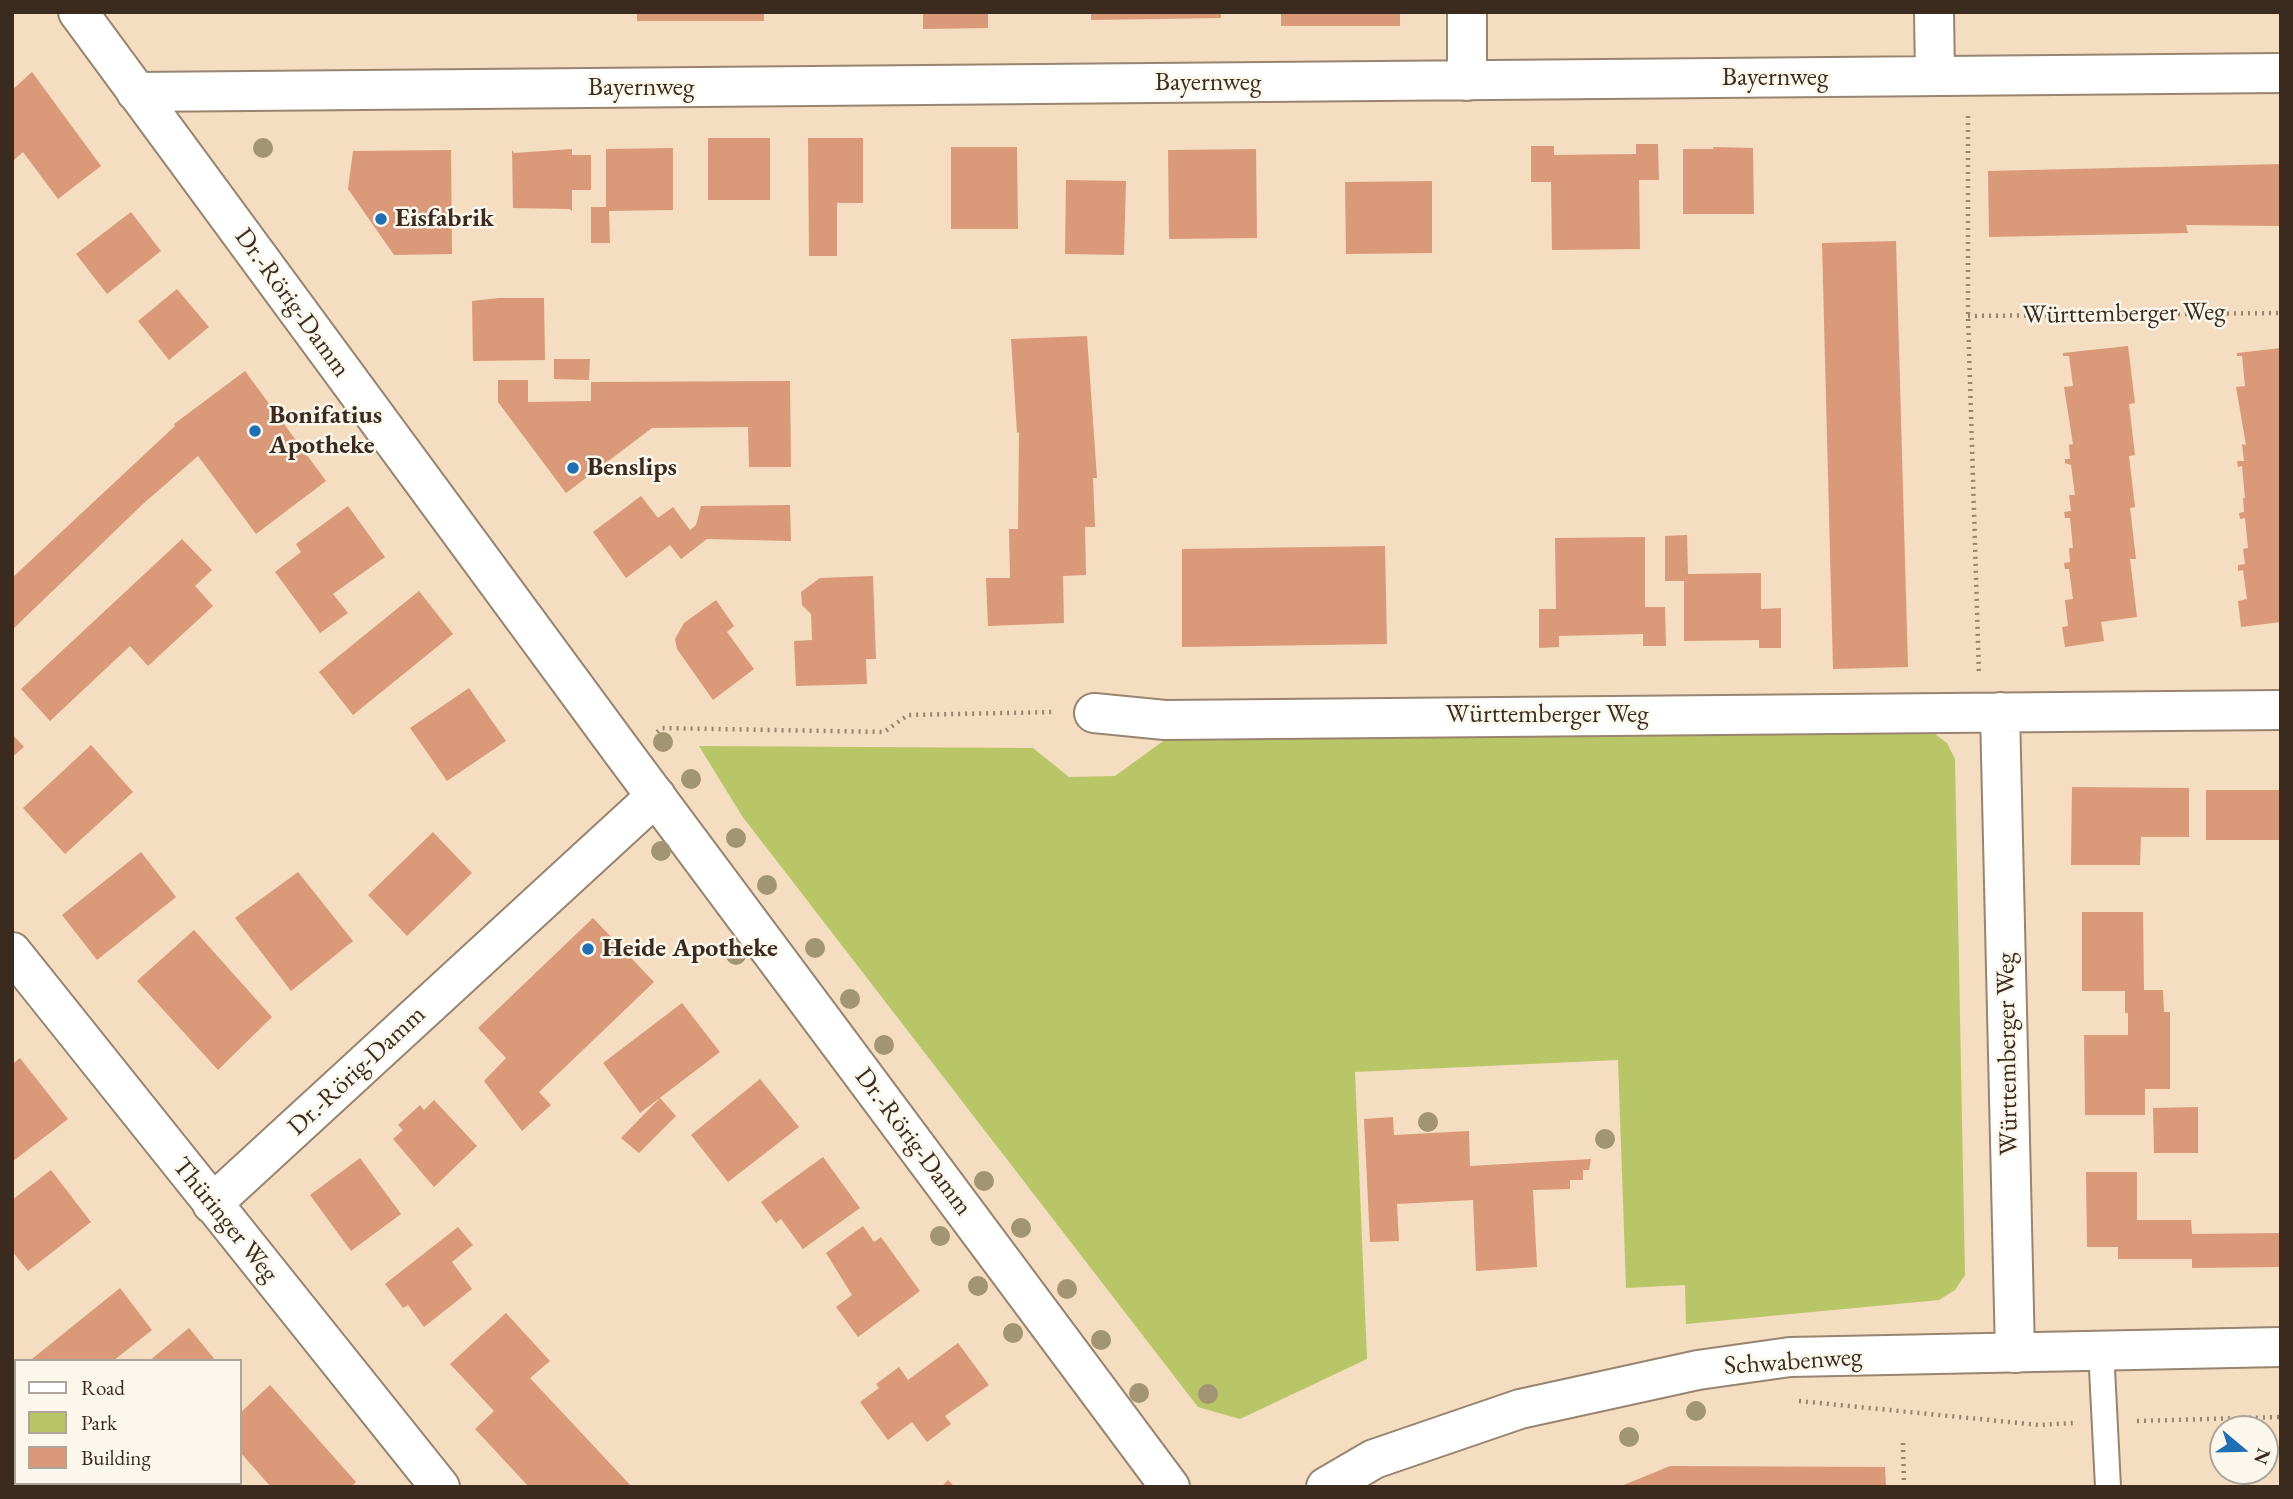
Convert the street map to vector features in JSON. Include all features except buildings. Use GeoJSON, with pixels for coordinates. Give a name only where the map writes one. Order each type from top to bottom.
{"type":"FeatureCollection","features":[{"type":"Feature","properties":{"kind":"street","name":"Dr.-Rörig-Damm"},"geometry":{"type":"LineString","coordinates":[[78,12],[624,754],[1170,1487]]}},
{"type":"Feature","properties":{"kind":"street"},"geometry":{"type":"LineString","coordinates":[[1466,12],[1468,81]]}},
{"type":"Feature","properties":{"kind":"street"},"geometry":{"type":"LineString","coordinates":[[1934,12],[1952,76]]}},
{"type":"Feature","properties":{"kind":"street","name":"Bayernweg"},"geometry":{"type":"LineString","coordinates":[[136,92],[2281,73]]}},
{"type":"Feature","properties":{"kind":"street","name":"Württemberger Weg"},"geometry":{"type":"LineString","coordinates":[[1094,713],[1166,720],[2281,710]]}},
{"type":"Feature","properties":{"kind":"street","name":"Württemberger Weg"},"geometry":{"type":"LineString","coordinates":[[1990,712],[2015,1353]]}},
{"type":"Feature","properties":{"kind":"street","name":"Dr.-Rörig-Damm"},"geometry":{"type":"LineString","coordinates":[[212,1204],[656,796]]}},
{"type":"Feature","properties":{"kind":"street","name":"Thüringer Weg"},"geometry":{"type":"LineString","coordinates":[[12,953],[440,1487]]}},
{"type":"Feature","properties":{"kind":"street","name":"Schwabenweg"},"geometry":{"type":"LineString","coordinates":[[1326,1487],[1374,1460],[1520,1409],[1698,1370],[1790,1357],[2281,1347]]}},
{"type":"Feature","properties":{"kind":"lane"},"geometry":{"type":"LineString","coordinates":[[2101,1349],[2107,1422],[2108,1487]]}},
{"type":"Feature","properties":{"kind":"path"},"geometry":{"type":"LineString","coordinates":[[1952,76],[1990,712]]}},
{"type":"Feature","properties":{"kind":"path","name":"Württemberger Weg"},"geometry":{"type":"LineString","coordinates":[[1968,316],[2281,313]]}},
{"type":"Feature","properties":{"kind":"path"},"geometry":{"type":"LineString","coordinates":[[624,754],[662,729],[884,732],[908,715],[1032,711]]}},
{"type":"Feature","properties":{"kind":"path"},"geometry":{"type":"LineString","coordinates":[[1789,1400],[2039,1425],[2281,1417]]}},
{"type":"Feature","properties":{"kind":"path"},"geometry":{"type":"LineString","coordinates":[[1903,1443],[1904,1487]]}},
{"type":"Feature","properties":{"kind":"green space"},"geometry":{"type":"Polygon","coordinates":[[[1931,731],[1947,743],[1955,759],[1965,1275],[1955,1290],[1939,1300],[1686,1324],[1685,1285],[1626,1288],[1618,1060],[1355,1072],[1367,1359],[1240,1419],[1198,1407],[742,816],[699,746],[1033,748],[1069,777],[1115,776],[1166,739],[1931,731]]]}},
{"type":"Feature","properties":{"kind":"place","name":"Eisfabrik"},"geometry":{"type":"Point","coordinates":[381,219]}},
{"type":"Feature","properties":{"kind":"place","name":"Bonifatius Apotheke"},"geometry":{"type":"Point","coordinates":[255,431]}},
{"type":"Feature","properties":{"kind":"place","name":"Benslips"},"geometry":{"type":"Point","coordinates":[573,468]}},
{"type":"Feature","properties":{"kind":"place","name":"Heide Apotheke"},"geometry":{"type":"Point","coordinates":[588,949]}}]}
